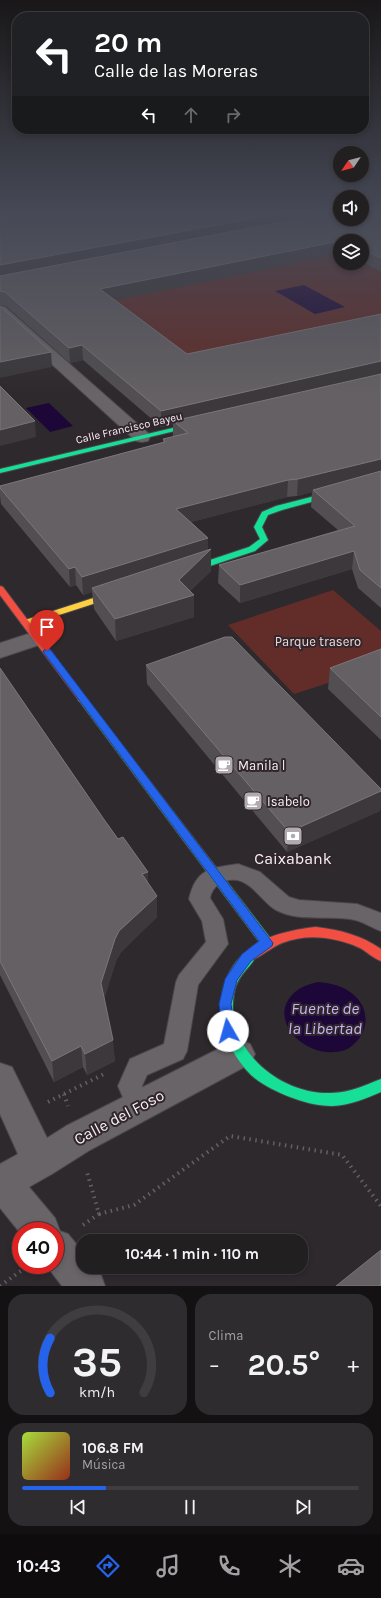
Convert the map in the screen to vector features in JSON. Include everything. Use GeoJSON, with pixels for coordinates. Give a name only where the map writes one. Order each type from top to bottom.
{"type":"FeatureCollection","features":[{"type":"Feature","properties":{"kind":"street"},"geometry":{"type":"LineString","coordinates":[[0,310],[142,437]]}},
{"type":"Feature","properties":{"kind":"street","name":"Calle Francisco Bayeu"},"geometry":{"type":"LineString","coordinates":[[0,471],[215,421]]}},
{"type":"Feature","properties":{"kind":"street"},"geometry":{"type":"LineString","coordinates":[[177,574],[252,549],[264,540],[258,527],[265,514],[279,508],[381,481]]}},
{"type":"Feature","properties":{"kind":"street"},"geometry":{"type":"LineString","coordinates":[[0,651],[31,631],[132,588]]}},
{"type":"Feature","properties":{"kind":"street"},"geometry":{"type":"LineString","coordinates":[[0,589],[267,943]]}},
{"type":"Feature","properties":{"kind":"street"},"geometry":{"type":"LineString","coordinates":[[380,1089],[349,1098],[319,1099],[289,1092],[262,1077],[239,1054],[228,1031],[225,1004],[231,979],[246,958],[267,943],[294,934],[324,933],[352,940],[381,956]]}},
{"type":"Feature","properties":{"kind":"street","name":"Calle del Foso"},"geometry":{"type":"LineString","coordinates":[[1,1183],[40,1162],[78,1138],[239,1054]]}},
{"type":"Feature","properties":{"kind":"street"},"geometry":{"type":"LineString","coordinates":[[0,1078],[40,1162]]}},
{"type":"Feature","properties":{"kind":"street"},"geometry":{"type":"LineString","coordinates":[[1,1183],[34,1222]]}},
{"type":"Feature","properties":{"kind":"street"},"geometry":{"type":"LineString","coordinates":[[64,1258],[86,1286]]}},
{"type":"Feature","properties":{"kind":"lane"},"geometry":{"type":"LineString","coordinates":[[139,1106],[130,1086],[138,1067],[175,1051],[187,982],[217,944],[212,919],[199,899],[202,886],[216,875],[238,872],[252,878],[283,904],[299,908],[357,912],[381,922]]}},
{"type":"Feature","properties":{"kind":"path"},"geometry":{"type":"LineString","coordinates":[[18,1116],[102,1074],[138,1067]]}},
{"type":"Feature","properties":{"kind":"path"},"geometry":{"type":"LineString","coordinates":[[99,1214],[134,1205],[230,1136],[342,1156],[381,1206]]}},
{"type":"Feature","properties":{"kind":"path"},"geometry":{"type":"LineString","coordinates":[[0,1286],[17,1274]]}},
{"type":"Feature","properties":{"kind":"green space"},"geometry":{"type":"Polygon","coordinates":[[[247,273],[381,273],[381,328],[187,369],[101,303],[247,273]]]}},
{"type":"Feature","properties":{"kind":"green space","name":"Parque trasero"},"geometry":{"type":"Polygon","coordinates":[[[333,590],[381,631],[381,666],[294,694],[228,625],[333,590]]]}},
{"type":"Feature","properties":{"kind":"water"},"geometry":{"type":"Polygon","coordinates":[[[304,285],[345,307],[315,314],[275,291],[304,285]]]}},
{"type":"Feature","properties":{"kind":"water"},"geometry":{"type":"Polygon","coordinates":[[[49,403],[73,426],[50,432],[26,408],[49,403]]]}},
{"type":"Feature","properties":{"kind":"water","name":"Fuente de la Libertad"},"geometry":{"type":"Polygon","coordinates":[[[318,982],[332,984],[346,989],[354,995],[363,1007],[366,1020],[365,1027],[358,1040],[351,1047],[334,1052],[310,1048],[292,1033],[286,1023],[284,1013],[287,1002],[298,990],[318,982]]]}},
{"type":"Feature","properties":{"kind":"building"},"geometry":{"type":"Polygon","coordinates":[[[16,273],[180,273],[100,289],[187,354],[381,314],[381,361],[161,411],[82,345],[69,348],[5,292],[0,291],[0,276],[16,273]]]}},
{"type":"Feature","properties":{"kind":"building"},"geometry":{"type":"Polygon","coordinates":[[[0,306],[51,352],[0,362],[0,306]]]}},
{"type":"Feature","properties":{"kind":"building"},"geometry":{"type":"Polygon","coordinates":[[[381,374],[381,459],[298,479],[288,480],[176,509],[208,538],[82,577],[75,567],[69,569],[0,488],[0,486],[165,442],[163,439],[188,433],[173,421],[381,374]]]}},
{"type":"Feature","properties":{"kind":"building"},"geometry":{"type":"Polygon","coordinates":[[[0,386],[35,421],[0,430],[0,386]]]}},
{"type":"Feature","properties":{"kind":"building"},"geometry":{"type":"Polygon","coordinates":[[[381,471],[381,588],[360,570],[354,551],[240,585],[219,565],[355,526],[313,490],[381,471]]]}},
{"type":"Feature","properties":{"kind":"building"},"geometry":{"type":"Polygon","coordinates":[[[211,549],[179,580],[194,595],[115,619],[92,588],[211,549]]]}},
{"type":"Feature","properties":{"kind":"building"},"geometry":{"type":"Polygon","coordinates":[[[225,637],[232,637],[381,789],[381,791],[289,832],[146,665],[225,637]]]}},
{"type":"Feature","properties":{"kind":"building"},"geometry":{"type":"Polygon","coordinates":[[[381,649],[381,717],[330,668],[381,649]]]}},
{"type":"Feature","properties":{"kind":"building"},"geometry":{"type":"Polygon","coordinates":[[[0,668],[118,839],[123,837],[148,872],[142,874],[157,896],[119,931],[101,983],[113,1040],[85,1054],[81,1046],[52,1061],[0,961],[0,668]]]}},
{"type":"Feature","properties":{"kind":"building"},"geometry":{"type":"Polygon","coordinates":[[[381,1250],[381,1286],[336,1286],[381,1250]]]}},
{"type":"Feature","properties":{"kind":"traffic: fast"},"geometry":{"type":"LineString","coordinates":[[0,471],[202,423]]}},
{"type":"Feature","properties":{"kind":"traffic: fast"},"geometry":{"type":"LineString","coordinates":[[183,572],[252,549],[264,540],[258,527],[265,514],[279,508],[381,481]]}},
{"type":"Feature","properties":{"kind":"traffic: fast"},"geometry":{"type":"LineString","coordinates":[[83,700],[267,943]]}},
{"type":"Feature","properties":{"kind":"traffic: fast"},"geometry":{"type":"LineString","coordinates":[[250,956],[234,976],[229,988],[227,1001],[229,1028],[239,1051],[256,1071],[278,1086],[304,1096],[330,1099],[357,1096],[381,1085]]}},
{"type":"Feature","properties":{"kind":"traffic: slow"},"geometry":{"type":"LineString","coordinates":[[25,623],[121,592]]}},
{"type":"Feature","properties":{"kind":"traffic: jam"},"geometry":{"type":"LineString","coordinates":[[0,589],[83,700]]}},
{"type":"Feature","properties":{"kind":"traffic: jam"},"geometry":{"type":"LineString","coordinates":[[250,956],[264,946],[281,938],[316,932],[350,938],[367,946],[381,956]]}},
{"type":"Feature","properties":{"kind":"place","name":"Manila l"},"geometry":{"type":"Point","coordinates":[224,765]}},
{"type":"Feature","properties":{"kind":"place","name":"Isabelo"},"geometry":{"type":"Point","coordinates":[253,801]}},
{"type":"Feature","properties":{"kind":"place","name":"Caixabank"},"geometry":{"type":"Point","coordinates":[293,836]}},
{"type":"Feature","properties":{"kind":"route"},"geometry":{"type":"LineString","coordinates":[[47,651],[267,943],[246,958],[231,979],[225,1004],[228,1031]]}}]}
